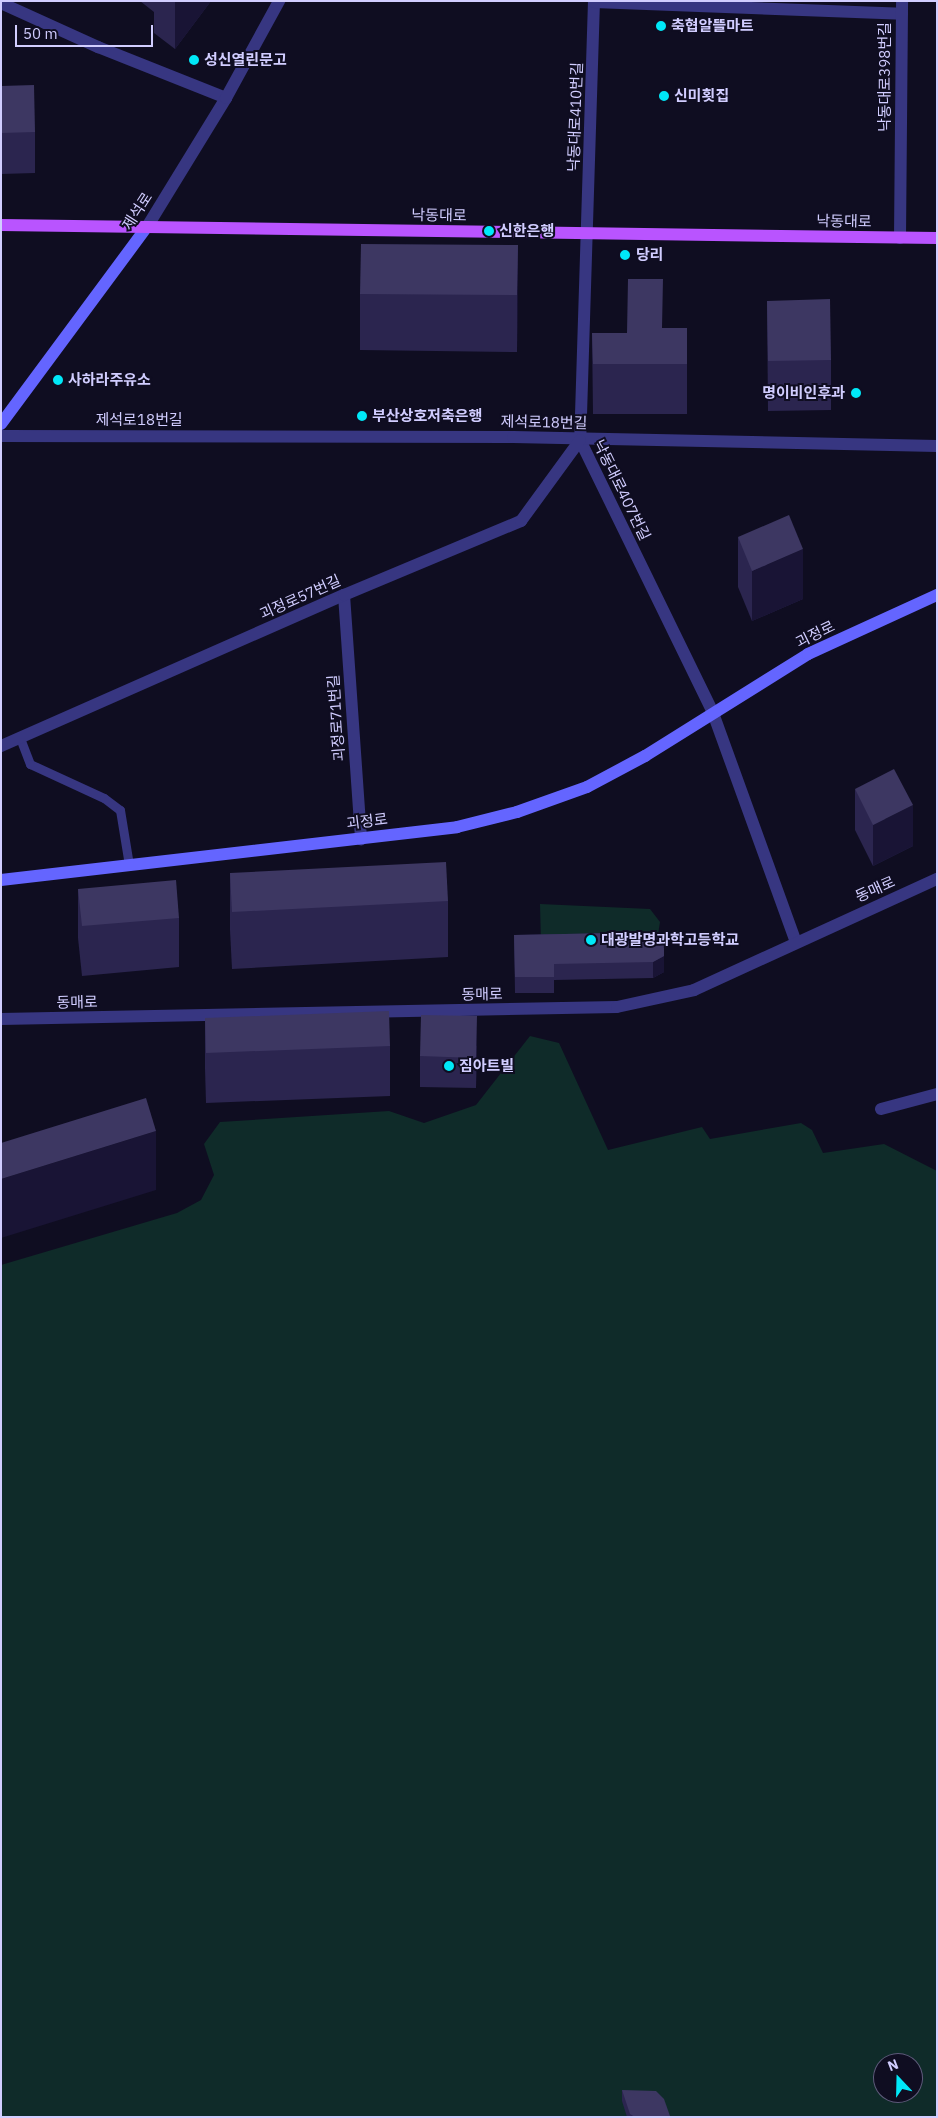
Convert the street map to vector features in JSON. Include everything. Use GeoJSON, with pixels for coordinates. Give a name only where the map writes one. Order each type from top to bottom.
{"type":"FeatureCollection","features":[{"type":"Feature","properties":{"kind":"main road","name":"낙동대로"},"geometry":{"type":"LineString","coordinates":[[1,225],[937,238]]}},
{"type":"Feature","properties":{"kind":"main road","name":"제석로"},"geometry":{"type":"LineString","coordinates":[[1,424],[147,227]]}},
{"type":"Feature","properties":{"kind":"main road","name":"괴정로"},"geometry":{"type":"LineString","coordinates":[[1,880],[361,839],[457,826],[517,812],[587,787],[645,756],[808,654],[937,595]]}},
{"type":"Feature","properties":{"kind":"street","name":"제석로"},"geometry":{"type":"LineString","coordinates":[[147,227],[226,98],[279,1]]}},
{"type":"Feature","properties":{"kind":"street","name":"낙동대로398번길"},"geometry":{"type":"LineString","coordinates":[[594,2],[902,8],[900,238]]}},
{"type":"Feature","properties":{"kind":"street","name":"낙동대로410번길"},"geometry":{"type":"LineString","coordinates":[[587,233],[594,2]]}},
{"type":"Feature","properties":{"kind":"street"},"geometry":{"type":"LineString","coordinates":[[1,3],[98,47],[226,98]]}},
{"type":"Feature","properties":{"kind":"street","name":"낙동대로407번길"},"geometry":{"type":"LineString","coordinates":[[587,233],[580,440],[713,713]]}},
{"type":"Feature","properties":{"kind":"street","name":"제석로18번길"},"geometry":{"type":"LineString","coordinates":[[1,436],[580,440],[937,446]]}},
{"type":"Feature","properties":{"kind":"street","name":"괴정로57번길"},"geometry":{"type":"LineString","coordinates":[[1,746],[344,595],[521,522],[580,440]]}},
{"type":"Feature","properties":{"kind":"street","name":"괴정로71번길"},"geometry":{"type":"LineString","coordinates":[[344,595],[361,839]]}},
{"type":"Feature","properties":{"kind":"street"},"geometry":{"type":"LineString","coordinates":[[713,713],[796,942]]}},
{"type":"Feature","properties":{"kind":"street","name":"동매로"},"geometry":{"type":"LineString","coordinates":[[1,1019],[617,1007],[694,990],[937,879]]}},
{"type":"Feature","properties":{"kind":"street"},"geometry":{"type":"LineString","coordinates":[[881,1109],[937,1094]]}},
{"type":"Feature","properties":{"kind":"lane"},"geometry":{"type":"LineString","coordinates":[[20,738],[30,764],[104,798],[120,810],[129,865]]}},
{"type":"Feature","properties":{"kind":"green space"},"geometry":{"type":"Polygon","coordinates":[[[540,904],[650,909],[660,922],[657,941],[541,943],[540,904]]]}},
{"type":"Feature","properties":{"kind":"green space"},"geometry":{"type":"Polygon","coordinates":[[[530,1036],[559,1043],[608,1150],[702,1127],[710,1139],[801,1123],[812,1130],[823,1153],[884,1144],[937,1171],[937,2117],[1,2117],[1,1265],[177,1213],[201,1200],[214,1175],[204,1144],[220,1122],[389,1111],[424,1123],[476,1105],[530,1036]]]}},
{"type":"Feature","properties":{"kind":"building"},"geometry":{"type":"Polygon","coordinates":[[[34,85],[35,132],[1,133],[1,86],[34,85]]]}},
{"type":"Feature","properties":{"kind":"building"},"geometry":{"type":"Polygon","coordinates":[[[361,244],[518,245],[517,295],[360,294],[361,244]]]}},
{"type":"Feature","properties":{"kind":"building"},"geometry":{"type":"Polygon","coordinates":[[[628,279],[663,279],[662,328],[687,328],[687,364],[593,364],[592,333],[627,333],[628,279]]]}},
{"type":"Feature","properties":{"kind":"building"},"geometry":{"type":"Polygon","coordinates":[[[830,299],[831,360],[768,361],[767,301],[830,299]]]}},
{"type":"Feature","properties":{"kind":"building"},"geometry":{"type":"Polygon","coordinates":[[[789,515],[803,549],[752,571],[738,537],[789,515]]]}},
{"type":"Feature","properties":{"kind":"building"},"geometry":{"type":"Polygon","coordinates":[[[894,769],[913,805],[873,825],[855,789],[894,769]]]}},
{"type":"Feature","properties":{"kind":"building"},"geometry":{"type":"Polygon","coordinates":[[[446,862],[448,901],[232,912],[230,873],[446,862]]]}},
{"type":"Feature","properties":{"kind":"building"},"geometry":{"type":"Polygon","coordinates":[[[176,880],[179,918],[82,926],[78,889],[176,880]]]}},
{"type":"Feature","properties":{"kind":"building"},"geometry":{"type":"Polygon","coordinates":[[[664,932],[664,956],[653,962],[554,964],[554,977],[515,977],[514,935],[664,932]]]}},
{"type":"Feature","properties":{"kind":"building"},"geometry":{"type":"Polygon","coordinates":[[[389,1011],[390,1046],[206,1053],[205,1018],[389,1011]]]}},
{"type":"Feature","properties":{"kind":"building"},"geometry":{"type":"Polygon","coordinates":[[[421,1015],[477,1016],[476,1058],[420,1056],[421,1015]]]}},
{"type":"Feature","properties":{"kind":"building"},"geometry":{"type":"Polygon","coordinates":[[[146,1098],[156,1131],[1,1179],[1,1143],[146,1098]]]}},
{"type":"Feature","properties":{"kind":"building"},"geometry":{"type":"Polygon","coordinates":[[[622,2090],[656,2091],[664,2099],[670,2116],[635,2117],[630,2114],[622,2090]]]}},
{"type":"Feature","properties":{"kind":"place","name":"축협알뜰마트"},"geometry":{"type":"Point","coordinates":[661,26]}},
{"type":"Feature","properties":{"kind":"place","name":"성신열린문고"},"geometry":{"type":"Point","coordinates":[194,60]}},
{"type":"Feature","properties":{"kind":"place","name":"신미횟집"},"geometry":{"type":"Point","coordinates":[664,96]}},
{"type":"Feature","properties":{"kind":"place","name":"신한은행"},"geometry":{"type":"Point","coordinates":[489,231]}},
{"type":"Feature","properties":{"kind":"place","name":"당리"},"geometry":{"type":"Point","coordinates":[625,255]}},
{"type":"Feature","properties":{"kind":"place","name":"사하라주유소"},"geometry":{"type":"Point","coordinates":[58,380]}},
{"type":"Feature","properties":{"kind":"place","name":"명이비인후과"},"geometry":{"type":"Point","coordinates":[856,393]}},
{"type":"Feature","properties":{"kind":"place","name":"부산상호저축은행"},"geometry":{"type":"Point","coordinates":[362,416]}},
{"type":"Feature","properties":{"kind":"place","name":"대광발명과학고등학교"},"geometry":{"type":"Point","coordinates":[591,940]}},
{"type":"Feature","properties":{"kind":"place","name":"짐아트빌"},"geometry":{"type":"Point","coordinates":[449,1066]}}]}
